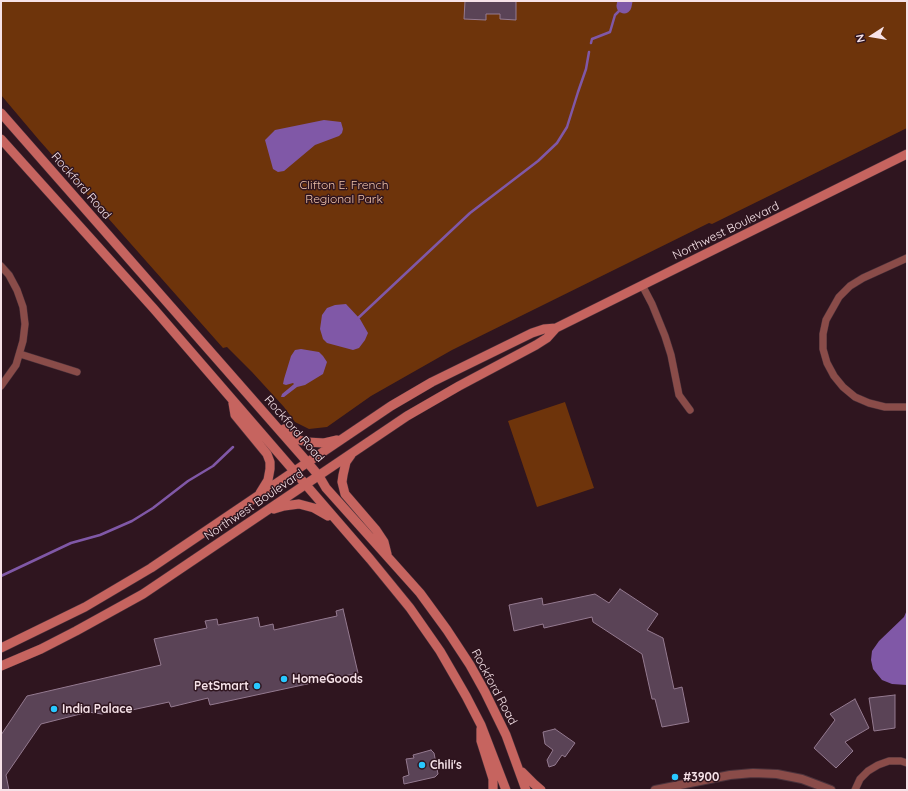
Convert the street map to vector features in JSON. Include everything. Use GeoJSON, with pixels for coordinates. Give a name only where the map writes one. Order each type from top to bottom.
{"type":"FeatureCollection","features":[{"type":"Feature","properties":{"kind":"main road","name":"Rockford Road"},"geometry":{"type":"LineString","coordinates":[[1,114],[308,463],[319,476],[326,488],[420,592],[466,659],[485,692],[503,729],[519,768],[526,790]]}},
{"type":"Feature","properties":{"kind":"main road"},"geometry":{"type":"LineString","coordinates":[[1,139],[154,309],[393,586],[448,663],[481,725],[506,790]]}},
{"type":"Feature","properties":{"kind":"main road","name":"Northwest Boulevard"},"geometry":{"type":"LineString","coordinates":[[1,666],[69,635],[143,594],[426,405],[542,341],[547,338],[556,328],[907,154]]}},
{"type":"Feature","properties":{"kind":"main road","name":"Northwest Boulevard"},"geometry":{"type":"LineString","coordinates":[[1,648],[52,624],[151,568],[391,406],[453,371],[532,333],[544,329],[556,328]]}},
{"type":"Feature","properties":{"kind":"main road"},"geometry":{"type":"LineString","coordinates":[[232,401],[235,415],[267,454],[270,462],[268,480],[257,497]]}},
{"type":"Feature","properties":{"kind":"main road"},"geometry":{"type":"LineString","coordinates":[[273,423],[299,440],[307,442],[324,443],[344,438]]}},
{"type":"Feature","properties":{"kind":"main road"},"geometry":{"type":"LineString","coordinates":[[355,451],[348,458],[344,469],[342,482],[343,488],[345,494],[376,530],[384,542],[387,555]]}},
{"type":"Feature","properties":{"kind":"main road"},"geometry":{"type":"LineString","coordinates":[[261,514],[284,506],[299,504],[322,512],[341,526]]}},
{"type":"Feature","properties":{"kind":"main road"},"geometry":{"type":"LineString","coordinates":[[481,725],[481,741],[493,779],[493,790]]}},
{"type":"Feature","properties":{"kind":"main road"},"geometry":{"type":"LineString","coordinates":[[519,768],[541,790]]}},
{"type":"Feature","properties":{"kind":"street"},"geometry":{"type":"LineString","coordinates":[[907,258],[863,278],[850,286],[839,297],[826,320],[823,334],[823,349],[827,363],[834,376],[843,387],[855,397],[869,403],[885,407],[907,407]]}},
{"type":"Feature","properties":{"kind":"street"},"geometry":{"type":"LineString","coordinates":[[1,266],[9,275],[18,290],[23,307],[25,324],[20,354],[13,370],[1,386]]}},
{"type":"Feature","properties":{"kind":"street"},"geometry":{"type":"LineString","coordinates":[[642,285],[652,304],[665,336],[671,355],[679,395],[690,410]]}},
{"type":"Feature","properties":{"kind":"street"},"geometry":{"type":"LineString","coordinates":[[20,354],[77,372]]}},
{"type":"Feature","properties":{"kind":"street"},"geometry":{"type":"LineString","coordinates":[[855,790],[860,779],[878,764],[889,761],[901,761],[907,764]]}},
{"type":"Feature","properties":{"kind":"street"},"geometry":{"type":"LineString","coordinates":[[655,790],[730,775],[753,773],[777,774],[802,779],[831,790]]}},
{"type":"Feature","properties":{"kind":"green space","name":"Clifton E. French Regional Park"},"geometry":{"type":"Polygon","coordinates":[[[1,1],[907,1],[907,128],[712,224],[709,223],[452,350],[371,396],[327,427],[309,429],[295,422],[284,407],[252,372],[227,347],[223,348],[1,95],[1,1]]]}},
{"type":"Feature","properties":{"kind":"green space"},"geometry":{"type":"Polygon","coordinates":[[[565,402],[594,488],[537,507],[508,421],[565,402]]]}},
{"type":"Feature","properties":{"kind":"shaded area"},"geometry":{"type":"Polygon","coordinates":[[[324,120],[341,122],[343,129],[342,133],[339,136],[315,145],[284,171],[278,172],[273,169],[265,140],[275,130],[324,120]]]}},
{"type":"Feature","properties":{"kind":"shaded area"},"geometry":{"type":"Polygon","coordinates":[[[346,304],[360,319],[368,333],[359,348],[353,350],[327,343],[323,339],[320,329],[322,315],[327,308],[335,305],[346,304]]]}},
{"type":"Feature","properties":{"kind":"shaded area"},"geometry":{"type":"Polygon","coordinates":[[[301,349],[319,352],[323,356],[327,362],[323,374],[305,385],[297,387],[284,397],[281,397],[282,394],[294,384],[283,384],[291,356],[295,350],[301,349]]]}},
{"type":"Feature","properties":{"kind":"shaded area"},"geometry":{"type":"Polygon","coordinates":[[[907,610],[907,685],[892,684],[882,680],[873,669],[871,660],[872,651],[879,641],[904,617],[907,610]]]}},
{"type":"Feature","properties":{"kind":"building"},"geometry":{"type":"Polygon","coordinates":[[[465,1],[516,1],[516,20],[500,19],[500,14],[486,14],[486,20],[464,19],[465,1]]]}},
{"type":"Feature","properties":{"kind":"building"},"geometry":{"type":"Polygon","coordinates":[[[620,589],[658,614],[647,630],[663,638],[674,689],[682,687],[689,722],[662,727],[655,699],[652,699],[642,654],[593,622],[592,617],[544,628],[543,624],[514,631],[509,605],[542,598],[543,605],[595,594],[609,603],[620,589]]]}},
{"type":"Feature","properties":{"kind":"building"},"geometry":{"type":"Polygon","coordinates":[[[343,609],[358,673],[210,705],[208,698],[171,707],[169,702],[132,710],[118,709],[102,714],[88,712],[41,724],[6,775],[9,790],[1,790],[1,735],[27,696],[161,665],[154,639],[207,628],[205,621],[217,619],[218,625],[258,617],[260,627],[273,624],[274,630],[337,616],[336,611],[343,609]]]}},
{"type":"Feature","properties":{"kind":"building"},"geometry":{"type":"Polygon","coordinates":[[[895,695],[895,728],[874,731],[869,698],[895,695]]]}},
{"type":"Feature","properties":{"kind":"building"},"geometry":{"type":"Polygon","coordinates":[[[855,699],[869,728],[845,742],[853,751],[836,768],[814,748],[835,720],[830,714],[855,699]]]}},
{"type":"Feature","properties":{"kind":"building"},"geometry":{"type":"Polygon","coordinates":[[[555,729],[575,743],[565,757],[562,755],[555,765],[549,767],[547,760],[553,750],[545,744],[543,732],[555,729]]]}},
{"type":"Feature","properties":{"kind":"building","name":"Chili's"},"geometry":{"type":"Polygon","coordinates":[[[431,750],[434,753],[438,774],[435,777],[404,784],[403,777],[409,775],[406,759],[414,758],[413,755],[431,750]]]}},
{"type":"Feature","properties":{"kind":"waterway"},"geometry":{"type":"LineString","coordinates":[[624,6],[625,1]]}},
{"type":"Feature","properties":{"kind":"waterway"},"geometry":{"type":"LineString","coordinates":[[591,43],[592,39],[610,32],[615,15],[624,6]]}},
{"type":"Feature","properties":{"kind":"waterway"},"geometry":{"type":"LineString","coordinates":[[356,320],[470,213],[538,161],[557,143],[567,127],[586,69],[589,52]]}},
{"type":"Feature","properties":{"kind":"waterway"},"geometry":{"type":"LineString","coordinates":[[1,576],[71,543],[100,535],[132,521],[153,508],[188,481],[213,466],[233,447]]}},
{"type":"Feature","properties":{"kind":"place","name":"HomeGoods"},"geometry":{"type":"Point","coordinates":[284,679]}},
{"type":"Feature","properties":{"kind":"place","name":"PetSmart"},"geometry":{"type":"Point","coordinates":[257,686]}},
{"type":"Feature","properties":{"kind":"place","name":"India Palace"},"geometry":{"type":"Point","coordinates":[54,709]}},
{"type":"Feature","properties":{"kind":"place","name":"Chili's"},"geometry":{"type":"Point","coordinates":[422,765]}},
{"type":"Feature","properties":{"kind":"place","name":"#3900"},"geometry":{"type":"Point","coordinates":[675,777]}}]}
